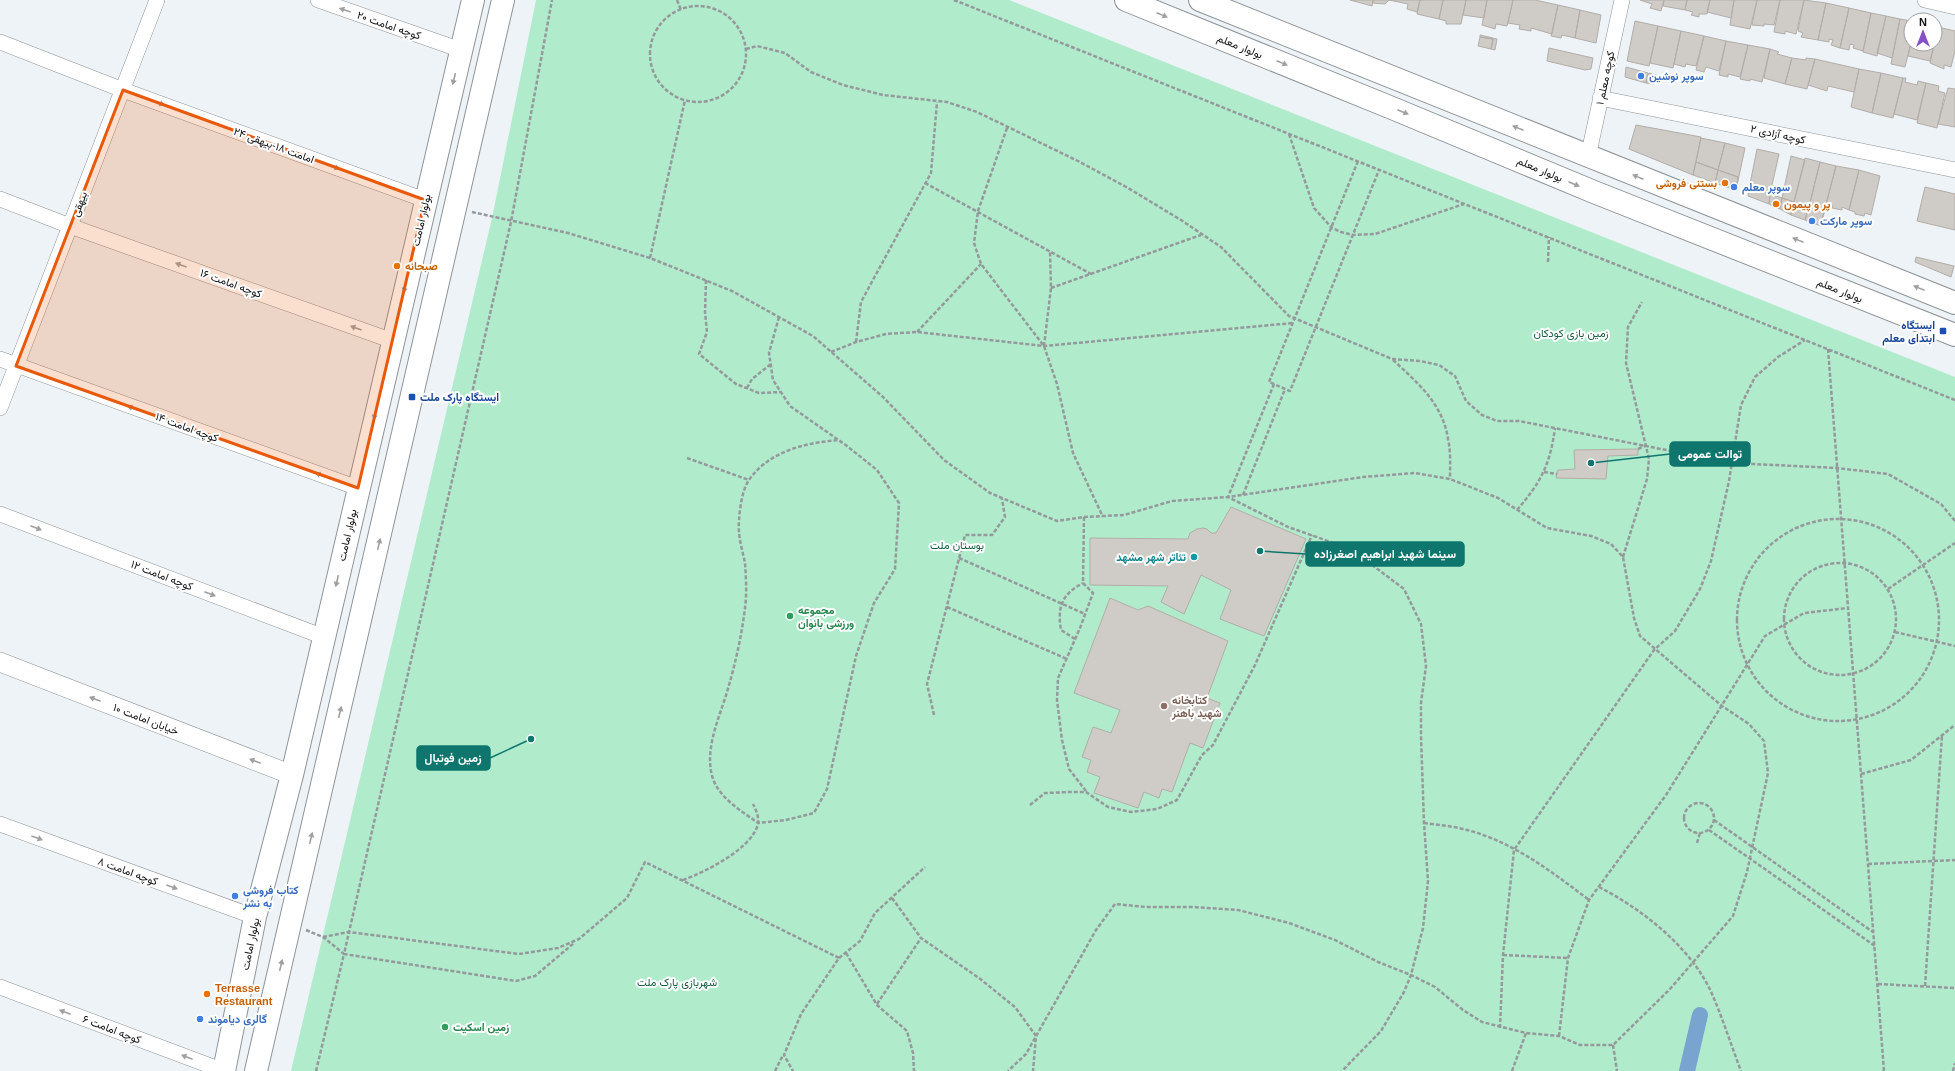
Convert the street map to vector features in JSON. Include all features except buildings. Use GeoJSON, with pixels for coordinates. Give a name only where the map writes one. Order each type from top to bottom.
{"type":"FeatureCollection","features":[{"type":"Feature","properties":{"kind":"main road","name":"بولوار امامت"},"geometry":{"type":"LineString","coordinates":[[224,1071],[255,918],[292,775],[425,200],[473,0]]}},
{"type":"Feature","properties":{"kind":"main road"},"geometry":{"type":"LineString","coordinates":[[256,1071],[503,0]]}},
{"type":"Feature","properties":{"kind":"main road","name":"بولوار معلم"},"geometry":{"type":"LineString","coordinates":[[1126,0],[1594,192],[1955,335]]}},
{"type":"Feature","properties":{"kind":"main road"},"geometry":{"type":"LineString","coordinates":[[1200,0],[1955,303]]}},
{"type":"Feature","properties":{"kind":"street","name":"بیهقی"},"geometry":{"type":"LineString","coordinates":[[0,408],[157,0]]}},
{"type":"Feature","properties":{"kind":"street","name":"کوچه امامت ۲۰"},"geometry":{"type":"LineString","coordinates":[[318,0],[461,50]]}},
{"type":"Feature","properties":{"kind":"street","name":"کوچه معلم ۱"},"geometry":{"type":"LineString","coordinates":[[1588,157],[1622,0]]}},
{"type":"Feature","properties":{"kind":"street"},"geometry":{"type":"LineString","coordinates":[[1925,0],[1955,6]]}},
{"type":"Feature","properties":{"kind":"street","name":"امامت ۱۸-بیهقی ۲۴"},"geometry":{"type":"LineString","coordinates":[[0,42],[123,90],[425,200]]}},
{"type":"Feature","properties":{"kind":"street","name":"کوچه آزادی ۲"},"geometry":{"type":"LineString","coordinates":[[1600,98],[1955,170]]}},
{"type":"Feature","properties":{"kind":"street","name":"کوچه امامت ۱۶"},"geometry":{"type":"LineString","coordinates":[[0,199],[70,226],[393,341]]}},
{"type":"Feature","properties":{"kind":"street","name":"کوچه امامت ۱۴"},"geometry":{"type":"LineString","coordinates":[[0,359],[358,488]]}},
{"type":"Feature","properties":{"kind":"street","name":"کوچه امامت ۱۲"},"geometry":{"type":"LineString","coordinates":[[0,514],[324,637]]}},
{"type":"Feature","properties":{"kind":"street","name":"خیابان امامت ۱۰"},"geometry":{"type":"LineString","coordinates":[[0,662],[292,775]]}},
{"type":"Feature","properties":{"kind":"street","name":"کوچه امامت ۸"},"geometry":{"type":"LineString","coordinates":[[0,824],[255,918]]}},
{"type":"Feature","properties":{"kind":"street","name":"کوچه امامت ۶"},"geometry":{"type":"LineString","coordinates":[[0,987],[224,1071]]}},
{"type":"Feature","properties":{"kind":"path"},"geometry":{"type":"LineString","coordinates":[[316,1071],[511,222],[552,0]]}},
{"type":"Feature","properties":{"kind":"path"},"geometry":{"type":"LineString","coordinates":[[677,0],[681,10]]}},
{"type":"Feature","properties":{"kind":"path"},"geometry":{"type":"LineString","coordinates":[[954,0],[1955,400]]}},
{"type":"Feature","properties":{"kind":"path"},"geometry":{"type":"LineString","coordinates":[[694,6],[712,8],[729,17],[741,31],[746,49],[745,68],[736,84],[721,96],[703,102],[685,100],[668,91],[656,77],[650,59],[652,40],[661,24],[676,12],[681,10],[694,6]]}},
{"type":"Feature","properties":{"kind":"path"},"geometry":{"type":"LineString","coordinates":[[746,49],[757,46],[785,53],[811,72],[843,85],[883,95],[947,102],[977,112],[1078,160],[1128,188],[1221,247],[1288,316],[1392,359],[1420,361],[1439,365],[1455,376],[1466,401],[1482,415],[1497,421],[1519,421],[1732,463],[1837,468],[1888,474],[1941,504],[1955,522]]}},
{"type":"Feature","properties":{"kind":"path"},"geometry":{"type":"LineString","coordinates":[[650,258],[685,100]]}},
{"type":"Feature","properties":{"kind":"path"},"geometry":{"type":"LineString","coordinates":[[856,342],[861,302],[931,173],[937,102]]}},
{"type":"Feature","properties":{"kind":"path"},"geometry":{"type":"LineString","coordinates":[[1008,128],[978,211],[974,242],[980,264],[1044,346],[1056,384],[1073,453],[1103,517]]}},
{"type":"Feature","properties":{"kind":"path"},"geometry":{"type":"LineString","coordinates":[[1289,134],[1314,208],[1332,228],[1353,235],[1375,234],[1464,203]]}},
{"type":"Feature","properties":{"kind":"path"},"geometry":{"type":"LineString","coordinates":[[1358,161],[1269,382],[1285,389],[1290,391],[1379,170]]}},
{"type":"Feature","properties":{"kind":"path"},"geometry":{"type":"LineString","coordinates":[[925,183],[1091,274]]}},
{"type":"Feature","properties":{"kind":"path"},"geometry":{"type":"LineString","coordinates":[[456,208],[511,222],[568,233],[650,258],[732,291],[813,336],[883,397],[944,460],[990,493],[1057,521],[1084,517],[1124,515],[1172,501],[1228,497],[1363,476],[1415,474],[1450,479],[1498,498],[1547,528],[1591,536],[1611,544],[1623,556]]}},
{"type":"Feature","properties":{"kind":"path"},"geometry":{"type":"LineString","coordinates":[[1051,288],[1202,235]]}},
{"type":"Feature","properties":{"kind":"path"},"geometry":{"type":"LineString","coordinates":[[1548,262],[1549,237]]}},
{"type":"Feature","properties":{"kind":"path"},"geometry":{"type":"LineString","coordinates":[[1044,346],[1051,288],[1050,251]]}},
{"type":"Feature","properties":{"kind":"path"},"geometry":{"type":"LineString","coordinates":[[917,332],[980,264]]}},
{"type":"Feature","properties":{"kind":"path"},"geometry":{"type":"LineString","coordinates":[[706,280],[705,312],[707,332],[699,354],[736,384],[759,394],[781,392]]}},
{"type":"Feature","properties":{"kind":"path"},"geometry":{"type":"LineString","coordinates":[[1008,1071],[1026,1054],[1096,930],[1114,904],[1146,907],[1193,907],[1238,910],[1275,919],[1335,940],[1378,962],[1411,975],[1435,987],[1463,1010],[1482,1022],[1500,1028],[1526,1033],[1559,1036],[1580,1045],[1614,1045],[1670,989],[1692,961],[1733,916],[1750,858],[1768,773],[1764,741],[1748,724],[1722,706],[1654,650],[1640,636],[1634,618],[1623,556],[1647,479],[1649,459],[1645,446],[1644,432],[1626,363],[1628,327],[1642,302]]}},
{"type":"Feature","properties":{"kind":"path"},"geometry":{"type":"LineString","coordinates":[[779,317],[769,353],[773,380],[790,406],[838,440],[877,470],[899,503],[895,569],[874,603],[856,656],[827,789],[814,813],[786,820],[758,823],[719,792],[714,781],[710,763],[716,727],[730,685],[745,608],[745,563],[739,533],[741,503],[749,480],[765,464],[787,450],[797,446],[838,440]]}},
{"type":"Feature","properties":{"kind":"path"},"geometry":{"type":"LineString","coordinates":[[831,352],[856,342],[886,334],[917,332],[1044,346],[1293,323]]}},
{"type":"Feature","properties":{"kind":"path"},"geometry":{"type":"LineString","coordinates":[[1500,1028],[1503,955],[1514,850],[1654,650],[1675,631],[1700,589],[1711,561],[1721,520],[1741,405],[1755,377],[1778,357],[1806,340]]}},
{"type":"Feature","properties":{"kind":"path"},"geometry":{"type":"LineString","coordinates":[[1828,349],[1884,1071]]}},
{"type":"Feature","properties":{"kind":"path"},"geometry":{"type":"LineString","coordinates":[[1392,359],[1425,390],[1439,411],[1448,438],[1450,479]]}},
{"type":"Feature","properties":{"kind":"path"},"geometry":{"type":"LineString","coordinates":[[747,388],[752,379],[771,364]]}},
{"type":"Feature","properties":{"kind":"path"},"geometry":{"type":"LineString","coordinates":[[1228,497],[1274,384]]}},
{"type":"Feature","properties":{"kind":"path"},"geometry":{"type":"LineString","coordinates":[[1243,495],[1285,389]]}},
{"type":"Feature","properties":{"kind":"path"},"geometry":{"type":"LineString","coordinates":[[1517,510],[1532,492],[1548,464],[1555,428]]}},
{"type":"Feature","properties":{"kind":"path"},"geometry":{"type":"LineString","coordinates":[[1638,449],[1645,446]]}},
{"type":"Feature","properties":{"kind":"path"},"geometry":{"type":"LineString","coordinates":[[687,458],[749,480]]}},
{"type":"Feature","properties":{"kind":"path"},"geometry":{"type":"LineString","coordinates":[[1544,472],[1557,474]]}},
{"type":"Feature","properties":{"kind":"path"},"geometry":{"type":"LineString","coordinates":[[1228,497],[1288,526],[1351,549],[1404,589],[1421,624],[1426,666],[1421,703],[1424,823],[1428,881],[1423,928],[1411,975],[1404,992],[1381,1031],[1342,1071]]}},
{"type":"Feature","properties":{"kind":"path"},"geometry":{"type":"LineString","coordinates":[[934,715],[927,684],[965,535],[992,535],[999,528],[1005,517],[1002,498]]}},
{"type":"Feature","properties":{"kind":"path"},"geometry":{"type":"LineString","coordinates":[[1084,517],[1083,583],[1093,593],[1058,678],[1057,700],[1062,740],[1069,769],[1086,792],[1108,807],[1131,812],[1157,809],[1177,800],[1202,755],[1213,745],[1248,679],[1312,535]]}},
{"type":"Feature","properties":{"kind":"path"},"geometry":{"type":"LineString","coordinates":[[1819,520],[1841,520],[1859,520],[1896,536],[1924,564],[1939,601],[1938,642],[1922,677],[1894,705],[1857,720],[1817,720],[1780,704],[1752,676],[1738,639],[1738,599],[1754,562],[1782,535],[1819,520]]}},
{"type":"Feature","properties":{"kind":"path"},"geometry":{"type":"LineString","coordinates":[[1888,589],[1955,543]]}},
{"type":"Feature","properties":{"kind":"path"},"geometry":{"type":"LineString","coordinates":[[959,558],[1085,614]]}},
{"type":"Feature","properties":{"kind":"path"},"geometry":{"type":"LineString","coordinates":[[1830,563],[1844,564],[1852,564],[1873,573],[1888,589],[1896,610],[1895,632],[1886,652],[1870,668],[1849,676],[1827,675],[1806,666],[1791,650],[1784,625],[1784,606],[1793,586],[1809,571],[1830,563]]}},
{"type":"Feature","properties":{"kind":"path"},"geometry":{"type":"LineString","coordinates":[[1075,639],[1061,630],[1058,614],[1070,590],[1083,583]]}},
{"type":"Feature","properties":{"kind":"path"},"geometry":{"type":"LineString","coordinates":[[947,607],[1066,659]]}},
{"type":"Feature","properties":{"kind":"path"},"geometry":{"type":"LineString","coordinates":[[1559,1036],[1568,958],[1589,900],[1666,795],[1765,636],[1804,613],[1848,608]]}},
{"type":"Feature","properties":{"kind":"path"},"geometry":{"type":"LineString","coordinates":[[1895,632],[1955,646]]}},
{"type":"Feature","properties":{"kind":"path"},"geometry":{"type":"LineString","coordinates":[[1861,774],[1911,760],[1955,725]]}},
{"type":"Feature","properties":{"kind":"path"},"geometry":{"type":"LineString","coordinates":[[1925,986],[1942,735]]}},
{"type":"Feature","properties":{"kind":"path"},"geometry":{"type":"LineString","coordinates":[[1030,805],[1045,793],[1086,792]]}},
{"type":"Feature","properties":{"kind":"path"},"geometry":{"type":"LineString","coordinates":[[1697,803],[1703,804],[1712,811],[1714,820],[1709,830],[1694,833],[1685,825],[1684,814],[1687,809],[1697,803]]}},
{"type":"Feature","properties":{"kind":"path"},"geometry":{"type":"LineString","coordinates":[[682,880],[716,866],[747,841],[758,823],[758,814],[753,804]]}},
{"type":"Feature","properties":{"kind":"path"},"geometry":{"type":"LineString","coordinates":[[1714,820],[1873,932]]}},
{"type":"Feature","properties":{"kind":"path"},"geometry":{"type":"LineString","coordinates":[[1424,823],[1466,830],[1491,838],[1532,858],[1589,900]]}},
{"type":"Feature","properties":{"kind":"path"},"geometry":{"type":"LineString","coordinates":[[1709,830],[1874,946]]}},
{"type":"Feature","properties":{"kind":"path"},"geometry":{"type":"LineString","coordinates":[[1697,843],[1700,833]]}},
{"type":"Feature","properties":{"kind":"path"},"geometry":{"type":"LineString","coordinates":[[1868,864],[1955,860]]}},
{"type":"Feature","properties":{"kind":"path"},"geometry":{"type":"LineString","coordinates":[[579,939],[558,948],[518,954],[349,932],[323,937],[344,954],[516,981],[535,976],[579,939],[627,898],[645,862],[839,958]]}},
{"type":"Feature","properties":{"kind":"path"},"geometry":{"type":"LineString","coordinates":[[775,1071],[784,1055],[801,1014],[839,958],[860,942],[875,913],[925,867]]}},
{"type":"Feature","properties":{"kind":"path"},"geometry":{"type":"LineString","coordinates":[[1599,887],[1612,894],[1658,926],[1692,961],[1712,993],[1741,1071]]}},
{"type":"Feature","properties":{"kind":"path"},"geometry":{"type":"LineString","coordinates":[[892,898],[922,938],[979,978],[1016,1007],[1036,1036],[1033,1071]]}},
{"type":"Feature","properties":{"kind":"path"},"geometry":{"type":"LineString","coordinates":[[877,1005],[922,938]]}},
{"type":"Feature","properties":{"kind":"path"},"geometry":{"type":"LineString","coordinates":[[846,953],[877,1005],[907,1031],[913,1052],[914,1071]]}},
{"type":"Feature","properties":{"kind":"path"},"geometry":{"type":"LineString","coordinates":[[1503,955],[1568,958]]}},
{"type":"Feature","properties":{"kind":"path"},"geometry":{"type":"LineString","coordinates":[[1878,984],[1955,988]]}},
{"type":"Feature","properties":{"kind":"path"},"geometry":{"type":"LineString","coordinates":[[1512,1071],[1526,1033]]}},
{"type":"Feature","properties":{"kind":"path"},"geometry":{"type":"LineString","coordinates":[[1614,1045],[1617,1071]]}},
{"type":"Feature","properties":{"kind":"path"},"geometry":{"type":"LineString","coordinates":[[784,1055],[793,1071]]}},
{"type":"Feature","properties":{"kind":"path"},"geometry":{"type":"LineString","coordinates":[[1953,1071],[1955,1064]]}},
{"type":"Feature","properties":{"kind":"highlighted area"},"geometry":{"type":"Polygon","coordinates":[[[123,90],[425,200],[358,488],[16,366],[123,90]]]}},
{"type":"Feature","properties":{"kind":"green space","name":"بوستان ملت"},"geometry":{"type":"Polygon","coordinates":[[[536,0],[1009,0],[1955,377],[1955,1071],[291,1071],[492,218],[536,0]]]}},
{"type":"Feature","properties":{"kind":"waterway"},"geometry":{"type":"LineString","coordinates":[[1687,1071],[1700,1015]]}},
{"type":"Feature","properties":{"kind":"place","name":"سوپر نوشین"},"geometry":{"type":"Point","coordinates":[1641,76]}},
{"type":"Feature","properties":{"kind":"place","name":"بستنی فروشی"},"geometry":{"type":"Point","coordinates":[1725,183]}},
{"type":"Feature","properties":{"kind":"place","name":"سوپر معلم"},"geometry":{"type":"Point","coordinates":[1734,187]}},
{"type":"Feature","properties":{"kind":"place","name":"پر و پیمون"},"geometry":{"type":"Point","coordinates":[1776,204]}},
{"type":"Feature","properties":{"kind":"place","name":"سوپر مارکت"},"geometry":{"type":"Point","coordinates":[1812,221]}},
{"type":"Feature","properties":{"kind":"place","name":"صبحانه"},"geometry":{"type":"Point","coordinates":[397,266]}},
{"type":"Feature","properties":{"kind":"place","name":"ایستگاه ابتدای معلم"},"geometry":{"type":"Point","coordinates":[1943,331]}},
{"type":"Feature","properties":{"kind":"place","name":"ایستگاه پارک ملت"},"geometry":{"type":"Point","coordinates":[412,397]}},
{"type":"Feature","properties":{"kind":"place","name":"توالت عمومی"},"geometry":{"type":"Point","coordinates":[1591,463]}},
{"type":"Feature","properties":{"kind":"place","name":"سینما شهید ابراهیم اصغرزاده"},"geometry":{"type":"Point","coordinates":[1260,551]}},
{"type":"Feature","properties":{"kind":"place","name":"تئاتر شهر مشهد"},"geometry":{"type":"Point","coordinates":[1194,557]}},
{"type":"Feature","properties":{"kind":"place","name":"مجموعه ورزشی بانوان"},"geometry":{"type":"Point","coordinates":[790,616]}},
{"type":"Feature","properties":{"kind":"place","name":"کتابخانه شهید باهنر"},"geometry":{"type":"Point","coordinates":[1164,706]}},
{"type":"Feature","properties":{"kind":"place","name":"زمین فوتبال"},"geometry":{"type":"Point","coordinates":[531,739]}},
{"type":"Feature","properties":{"kind":"place","name":"کتاب فروشی به نشر"},"geometry":{"type":"Point","coordinates":[235,896]}},
{"type":"Feature","properties":{"kind":"place","name":"Terrasse Restaurant"},"geometry":{"type":"Point","coordinates":[207,994]}},
{"type":"Feature","properties":{"kind":"place","name":"گالری دیاموند"},"geometry":{"type":"Point","coordinates":[200,1019]}},
{"type":"Feature","properties":{"kind":"place","name":"زمین اسکیت"},"geometry":{"type":"Point","coordinates":[445,1027]}},
{"type":"Feature","properties":{"kind":"park label","name":"زمین بازی کودکان"},"geometry":{"type":"Point","coordinates":[1571,333]}},
{"type":"Feature","properties":{"kind":"park label","name":"شهربازی پارک ملت"},"geometry":{"type":"Point","coordinates":[677,982]}}]}
